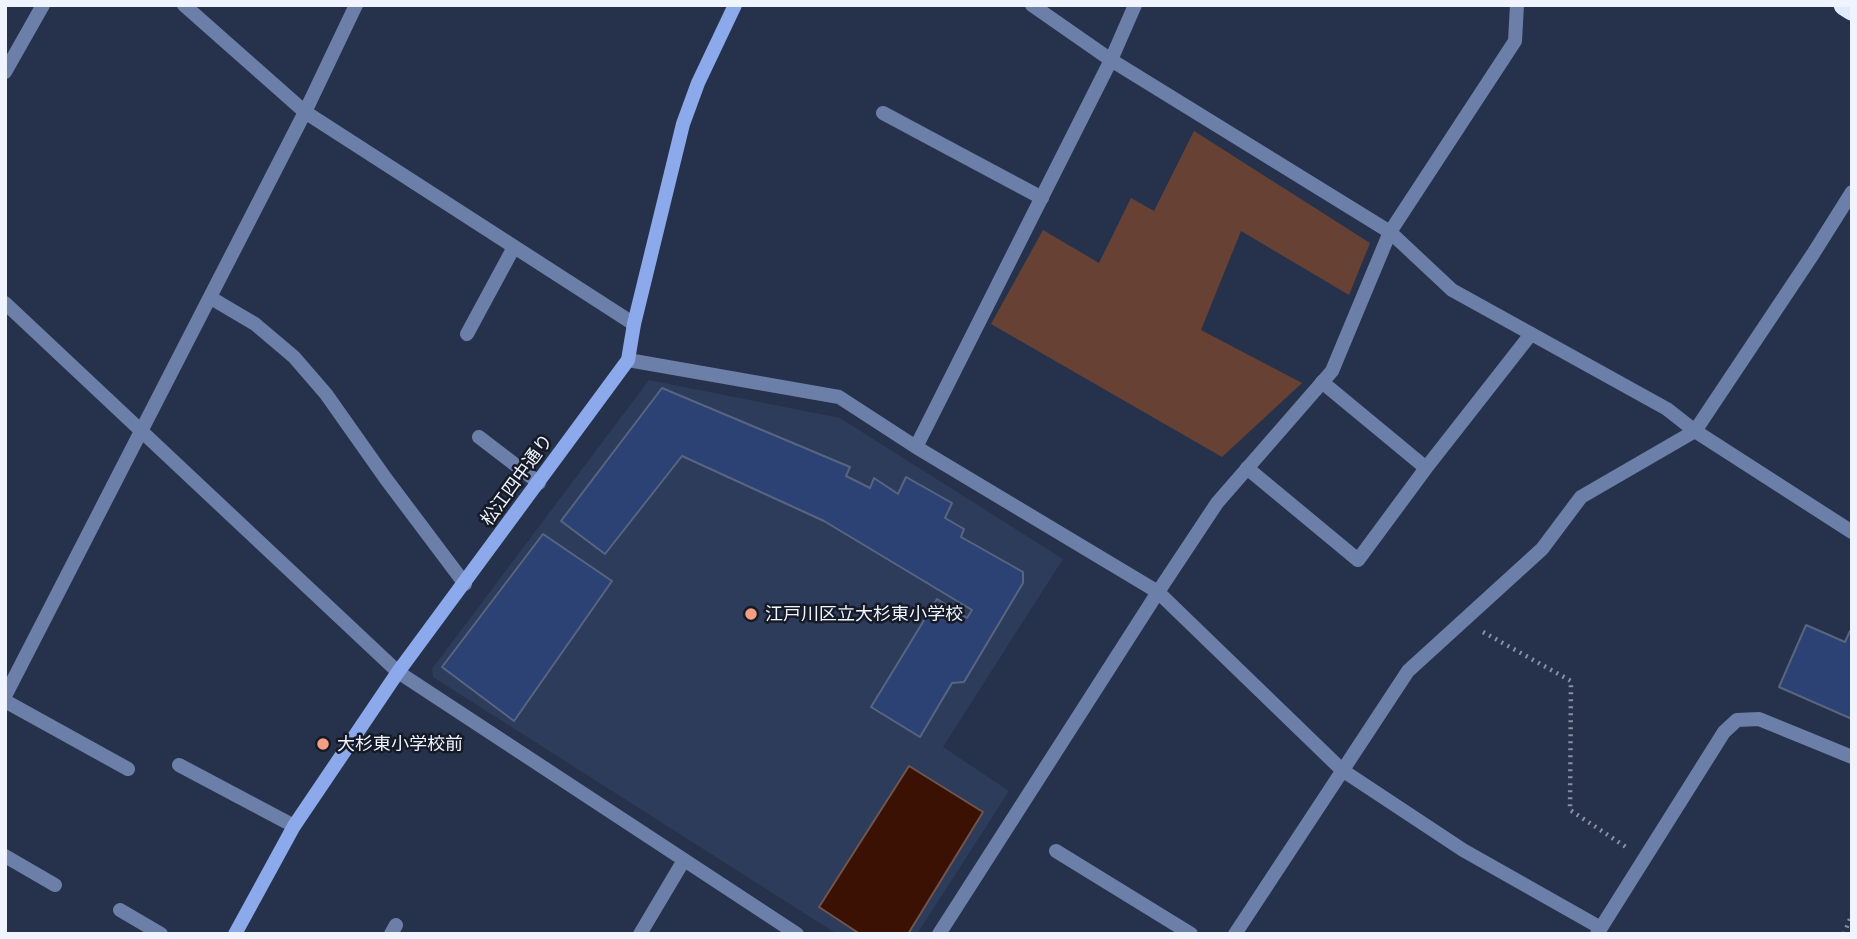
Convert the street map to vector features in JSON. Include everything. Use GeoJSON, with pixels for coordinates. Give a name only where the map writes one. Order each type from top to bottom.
{"type":"FeatureCollection","features":[{"type":"Feature","properties":{"kind":"highway"},"geometry":{"type":"LineString","coordinates":[[1844,5],[1852,10]]}},
{"type":"Feature","properties":{"kind":"street"},"geometry":{"type":"LineString","coordinates":[[5,72],[43,5]]}},
{"type":"Feature","properties":{"kind":"street"},"geometry":{"type":"LineString","coordinates":[[184,5],[306,112],[634,324]]}},
{"type":"Feature","properties":{"kind":"street"},"geometry":{"type":"LineString","coordinates":[[128,769],[5,698],[306,112],[356,5]]}},
{"type":"Feature","properties":{"kind":"street","name":"松江四中通り"},"geometry":{"type":"LineString","coordinates":[[241,931],[294,826],[398,673],[628,360],[634,324],[683,124],[698,83],[734,5]]}},
{"type":"Feature","properties":{"kind":"street"},"geometry":{"type":"LineString","coordinates":[[1032,5],[1111,60],[1390,232],[1452,290],[1667,409],[1695,431],[1852,532]]}},
{"type":"Feature","properties":{"kind":"street"},"geometry":{"type":"LineString","coordinates":[[916,447],[1111,60],[1135,5]]}},
{"type":"Feature","properties":{"kind":"street"},"geometry":{"type":"LineString","coordinates":[[939,934],[1157,592],[1217,503],[1332,371],[1390,232],[1515,41],[1517,5]]}},
{"type":"Feature","properties":{"kind":"street"},"geometry":{"type":"LineString","coordinates":[[883,113],[1042,198]]}},
{"type":"Feature","properties":{"kind":"street"},"geometry":{"type":"LineString","coordinates":[[1235,934],[1408,671],[1542,549],[1581,497],[1695,431],[1852,192]]}},
{"type":"Feature","properties":{"kind":"street"},"geometry":{"type":"LineString","coordinates":[[467,334],[514,247]]}},
{"type":"Feature","properties":{"kind":"street"},"geometry":{"type":"LineString","coordinates":[[211,298],[255,324],[294,357],[326,394],[465,584]]}},
{"type":"Feature","properties":{"kind":"street"},"geometry":{"type":"LineString","coordinates":[[5,303],[398,673],[797,934]]}},
{"type":"Feature","properties":{"kind":"street"},"geometry":{"type":"LineString","coordinates":[[1247,468],[1359,560],[1426,468],[1531,334]]}},
{"type":"Feature","properties":{"kind":"street"},"geometry":{"type":"LineString","coordinates":[[628,360],[839,397],[916,447],[1157,592],[1342,770],[1463,850],[1599,931],[1724,732],[1737,720],[1759,719],[1852,757]]}},
{"type":"Feature","properties":{"kind":"street"},"geometry":{"type":"LineString","coordinates":[[1322,382],[1426,468]]}},
{"type":"Feature","properties":{"kind":"street"},"geometry":{"type":"LineString","coordinates":[[479,437],[539,483]]}},
{"type":"Feature","properties":{"kind":"street"},"geometry":{"type":"LineString","coordinates":[[179,765],[294,826]]}},
{"type":"Feature","properties":{"kind":"street"},"geometry":{"type":"LineString","coordinates":[[1056,851],[1191,934]]}},
{"type":"Feature","properties":{"kind":"street"},"geometry":{"type":"LineString","coordinates":[[5,856],[55,885]]}},
{"type":"Feature","properties":{"kind":"street"},"geometry":{"type":"LineString","coordinates":[[640,934],[684,860]]}},
{"type":"Feature","properties":{"kind":"street"},"geometry":{"type":"LineString","coordinates":[[120,910],[161,934]]}},
{"type":"Feature","properties":{"kind":"path"},"geometry":{"type":"LineString","coordinates":[[1464,621],[1571,681],[1570,810],[1643,859]]}},
{"type":"Feature","properties":{"kind":"path"},"geometry":{"type":"LineString","coordinates":[[1844,934],[1852,914]]}},
{"type":"Feature","properties":{"kind":"shaded area"},"geometry":{"type":"Polygon","coordinates":[[[1194,131],[1370,243],[1349,295],[1241,231],[1201,330],[1302,383],[1222,457],[991,324],[1043,230],[1099,263],[1131,198],[1154,211],[1194,131]]]}},
{"type":"Feature","properties":{"kind":"shaded area","name":"江戸川区立大杉東小学校"},"geometry":{"type":"Polygon","coordinates":[[[649,380],[840,418],[1063,559],[943,747],[1009,791],[917,934],[837,934],[433,677],[432,669],[649,380]]]}},
{"type":"Feature","properties":{"kind":"shaded area"},"geometry":{"type":"Polygon","coordinates":[[[909,766],[983,812],[908,934],[860,934],[819,907],[909,766]]]}},
{"type":"Feature","properties":{"kind":"building"},"geometry":{"type":"Polygon","coordinates":[[[662,388],[850,467],[846,476],[870,488],[874,478],[898,494],[906,477],[952,503],[945,518],[964,529],[961,537],[1023,572],[1023,583],[964,682],[952,683],[920,737],[871,707],[937,599],[967,618],[972,610],[824,521],[682,456],[605,554],[561,521],[662,388]]]}},
{"type":"Feature","properties":{"kind":"building"},"geometry":{"type":"Polygon","coordinates":[[[543,534],[612,581],[514,721],[442,667],[543,534]]]}},
{"type":"Feature","properties":{"kind":"building"},"geometry":{"type":"Polygon","coordinates":[[[1806,625],[1845,642],[1850,631],[1852,632],[1852,719],[1779,687],[1806,625]]]}},
{"type":"Feature","properties":{"kind":"place","name":"江戸川区立大杉東小学校"},"geometry":{"type":"Point","coordinates":[751,614]}},
{"type":"Feature","properties":{"kind":"place","name":"大杉東小学校前"},"geometry":{"type":"Point","coordinates":[323,744]}}]}
